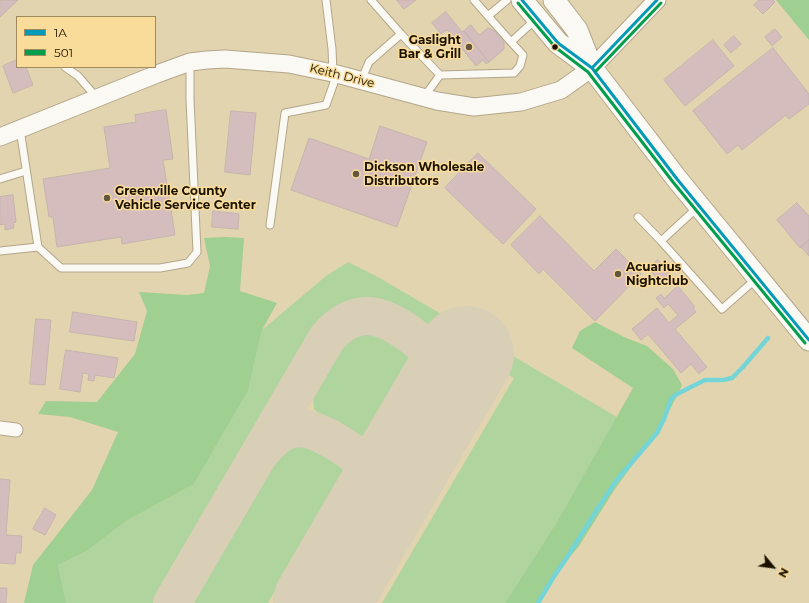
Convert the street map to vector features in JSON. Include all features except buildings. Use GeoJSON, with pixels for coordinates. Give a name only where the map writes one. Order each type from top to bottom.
{"type":"FeatureCollection","features":[{"type":"Feature","properties":{"kind":"main road"},"geometry":{"type":"LineString","coordinates":[[522,0],[558,43],[592,68]]}},
{"type":"Feature","properties":{"kind":"main road"},"geometry":{"type":"LineString","coordinates":[[554,0],[577,30],[592,68],[677,180],[809,340]]}},
{"type":"Feature","properties":{"kind":"street","name":"Keith Drive"},"geometry":{"type":"LineString","coordinates":[[0,137],[190,62],[225,59],[289,64],[335,74],[424,97],[474,107],[521,102],[561,90],[592,68],[658,0]]}},
{"type":"Feature","properties":{"kind":"street"},"geometry":{"type":"LineString","coordinates":[[0,428],[16,430]]}},
{"type":"Feature","properties":{"kind":"lane"},"geometry":{"type":"LineString","coordinates":[[270,225],[285,113],[326,105],[335,74],[326,0]]}},
{"type":"Feature","properties":{"kind":"lane"},"geometry":{"type":"LineString","coordinates":[[371,0],[440,75],[514,73],[520,66],[523,55],[474,0]]}},
{"type":"Feature","properties":{"kind":"lane"},"geometry":{"type":"LineString","coordinates":[[488,16],[507,0]]}},
{"type":"Feature","properties":{"kind":"lane"},"geometry":{"type":"LineString","coordinates":[[511,42],[537,19]]}},
{"type":"Feature","properties":{"kind":"lane"},"geometry":{"type":"LineString","coordinates":[[361,81],[369,62],[401,34]]}},
{"type":"Feature","properties":{"kind":"lane"},"geometry":{"type":"LineString","coordinates":[[20,129],[38,247],[61,268],[160,268],[188,263],[197,252],[190,99],[190,62]]}},
{"type":"Feature","properties":{"kind":"lane"},"geometry":{"type":"LineString","coordinates":[[66,68],[78,76],[97,98]]}},
{"type":"Feature","properties":{"kind":"lane"},"geometry":{"type":"LineString","coordinates":[[424,97],[440,75]]}},
{"type":"Feature","properties":{"kind":"lane"},"geometry":{"type":"LineString","coordinates":[[0,179],[26,171]]}},
{"type":"Feature","properties":{"kind":"lane"},"geometry":{"type":"LineString","coordinates":[[661,241],[699,206]]}},
{"type":"Feature","properties":{"kind":"lane"},"geometry":{"type":"LineString","coordinates":[[638,217],[722,309],[758,278]]}},
{"type":"Feature","properties":{"kind":"lane"},"geometry":{"type":"LineString","coordinates":[[0,251],[38,247]]}},
{"type":"Feature","properties":{"kind":"green space"},"geometry":{"type":"Polygon","coordinates":[[[776,0],[809,0],[809,40],[776,0]]]}},
{"type":"Feature","properties":{"kind":"green space"},"geometry":{"type":"Polygon","coordinates":[[[204,238],[244,238],[240,291],[277,303],[262,330],[248,391],[194,484],[126,521],[87,551],[58,565],[66,603],[24,603],[33,565],[92,490],[118,432],[70,417],[38,414],[46,401],[97,402],[135,354],[147,311],[139,292],[187,295],[204,293],[210,266],[204,238]]]}},
{"type":"Feature","properties":{"kind":"green space"},"geometry":{"type":"Polygon","coordinates":[[[348,262],[378,277],[617,417],[558,520],[505,603],[382,603],[514,378],[402,313],[381,305],[359,303],[344,306],[326,319],[159,603],[66,603],[58,565],[87,551],[126,521],[194,484],[248,391],[262,330],[326,276],[348,262]]]}},
{"type":"Feature","properties":{"kind":"green space"},"geometry":{"type":"Polygon","coordinates":[[[595,322],[624,337],[647,346],[673,369],[682,385],[664,422],[615,489],[579,546],[547,584],[536,603],[505,603],[558,520],[633,388],[572,348],[580,331],[595,322]]]}},
{"type":"Feature","properties":{"kind":"green space"},"geometry":{"type":"Polygon","coordinates":[[[361,331],[382,333],[397,340],[413,354],[363,439],[341,431],[325,420],[314,409],[313,395],[324,370],[346,339],[361,331]]]}},
{"type":"Feature","properties":{"kind":"green space"},"geometry":{"type":"Polygon","coordinates":[[[292,442],[316,445],[329,451],[348,465],[268,603],[188,603],[274,456],[282,446],[292,442]]]}},
{"type":"Feature","properties":{"kind":"waterway"},"geometry":{"type":"LineString","coordinates":[[538,603],[616,481],[657,433],[671,399],[677,394],[705,380],[723,380],[732,378],[768,338]]}},
{"type":"Feature","properties":{"kind":"taxiway"},"geometry":{"type":"LineString","coordinates":[[172,603],[327,338],[338,327],[349,320],[370,316],[381,318],[392,323],[415,338],[432,353],[440,366],[443,375],[443,382],[439,401]]}},
{"type":"Feature","properties":{"kind":"taxiway"},"geometry":{"type":"LineString","coordinates":[[262,451],[280,434],[288,430],[298,428],[317,432],[346,448],[366,465],[375,480],[377,497],[370,519]]}},
{"type":"Feature","properties":{"kind":"runway"},"geometry":{"type":"LineString","coordinates":[[321,603],[466,354]]}},
{"type":"Feature","properties":{"kind":"transit line","name":"1A"},"geometry":{"type":"LineString","coordinates":[[522,0],[558,43],[592,68],[677,179],[809,340]]}},
{"type":"Feature","properties":{"kind":"transit line","name":"1A"},"geometry":{"type":"LineString","coordinates":[[592,68],[657,0]]}},
{"type":"Feature","properties":{"kind":"transit line","name":"501"},"geometry":{"type":"LineString","coordinates":[[518,3],[555,47],[588,72],[673,182],[805,343]]}},
{"type":"Feature","properties":{"kind":"transit line","name":"501"},"geometry":{"type":"LineString","coordinates":[[596,71],[661,3]]}},
{"type":"Feature","properties":{"kind":"place","name":"Gaslight Bar & Grill"},"geometry":{"type":"Point","coordinates":[469,47]}},
{"type":"Feature","properties":{"kind":"place","name":"Dickson Wholesale Distributors"},"geometry":{"type":"Point","coordinates":[356,174]}},
{"type":"Feature","properties":{"kind":"place","name":"Greenville County Vehicle Service Center"},"geometry":{"type":"Point","coordinates":[107,198]}},
{"type":"Feature","properties":{"kind":"place","name":"Acuarius Nightclub"},"geometry":{"type":"Point","coordinates":[618,274]}}]}
